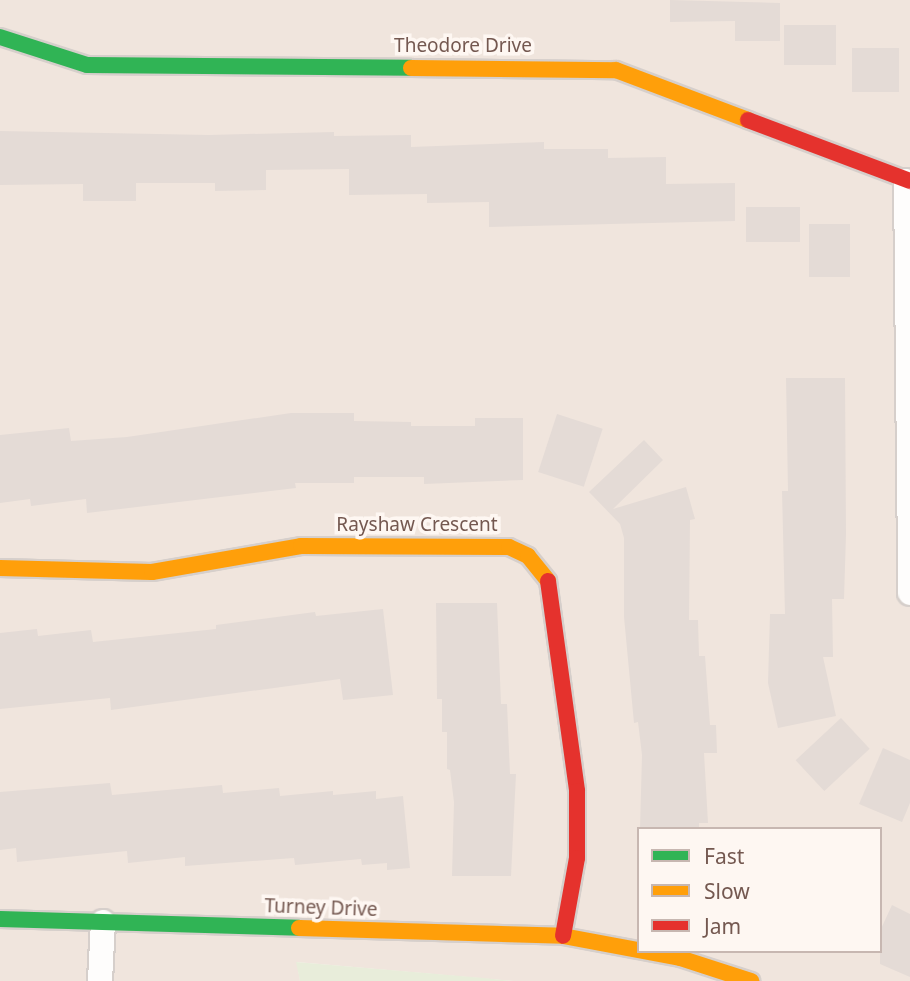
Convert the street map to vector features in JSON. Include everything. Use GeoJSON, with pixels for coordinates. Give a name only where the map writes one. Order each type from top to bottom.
{"type":"FeatureCollection","features":[{"type":"Feature","properties":{"kind":"street","name":"Theodore Drive"},"geometry":{"type":"LineString","coordinates":[[0,37],[87,65],[616,69],[908,181]]}},
{"type":"Feature","properties":{"kind":"street"},"geometry":{"type":"LineString","coordinates":[[908,181],[910,593]]}},
{"type":"Feature","properties":{"kind":"street","name":"Rayshaw Crescent"},"geometry":{"type":"LineString","coordinates":[[0,568],[152,572],[301,545],[509,547],[528,556],[544,572],[553,594],[577,791],[577,858],[563,936]]}},
{"type":"Feature","properties":{"kind":"street","name":"Turney Drive"},"geometry":{"type":"LineString","coordinates":[[0,919],[563,936],[637,950]]}},
{"type":"Feature","properties":{"kind":"street"},"geometry":{"type":"LineString","coordinates":[[100,981],[103,922]]}},
{"type":"Feature","properties":{"kind":"street","name":"Turney Drive"},"geometry":{"type":"LineString","coordinates":[[653,953],[680,958],[751,981]]}},
{"type":"Feature","properties":{"kind":"shaded area"},"geometry":{"type":"Polygon","coordinates":[[[0,0],[910,0],[910,981],[513,981],[297,962],[300,981],[0,981],[0,0]]]}},
{"type":"Feature","properties":{"kind":"green space"},"geometry":{"type":"Polygon","coordinates":[[[296,962],[484,978],[512,981],[300,981],[296,962]]]}},
{"type":"Feature","properties":{"kind":"building"},"geometry":{"type":"Polygon","coordinates":[[[670,0],[780,3],[780,41],[735,41],[735,21],[670,22],[670,0]]]}},
{"type":"Feature","properties":{"kind":"building"},"geometry":{"type":"Polygon","coordinates":[[[784,25],[836,25],[836,65],[784,65],[784,25]]]}},
{"type":"Feature","properties":{"kind":"building"},"geometry":{"type":"Polygon","coordinates":[[[852,48],[899,48],[899,92],[852,92],[852,48]]]}},
{"type":"Feature","properties":{"kind":"building"},"geometry":{"type":"Polygon","coordinates":[[[0,131],[209,135],[334,132],[334,136],[411,135],[411,147],[544,142],[544,149],[608,149],[608,158],[666,157],[666,184],[735,183],[735,221],[489,227],[489,202],[427,203],[427,194],[349,195],[349,169],[266,170],[266,190],[215,191],[215,183],[136,183],[136,201],[83,201],[83,184],[0,185],[0,131]]]}},
{"type":"Feature","properties":{"kind":"building"},"geometry":{"type":"Polygon","coordinates":[[[746,207],[800,207],[800,242],[746,242],[746,207]]]}},
{"type":"Feature","properties":{"kind":"building"},"geometry":{"type":"Polygon","coordinates":[[[809,224],[850,224],[850,277],[809,277],[809,224]]]}},
{"type":"Feature","properties":{"kind":"building"},"geometry":{"type":"Polygon","coordinates":[[[786,378],[845,378],[846,534],[844,599],[832,599],[833,657],[823,657],[836,716],[778,728],[768,683],[770,614],[785,614],[782,491],[788,491],[786,378]]]}},
{"type":"Feature","properties":{"kind":"building"},"geometry":{"type":"Polygon","coordinates":[[[291,413],[354,413],[354,421],[411,422],[411,426],[475,426],[475,418],[523,418],[523,480],[424,484],[424,477],[354,477],[354,483],[295,483],[296,488],[87,513],[86,499],[31,506],[30,499],[0,503],[0,435],[69,428],[71,441],[127,437],[291,413]]]}},
{"type":"Feature","properties":{"kind":"building"},"geometry":{"type":"Polygon","coordinates":[[[557,414],[603,429],[584,487],[538,472],[557,414]]]}},
{"type":"Feature","properties":{"kind":"building"},"geometry":{"type":"Polygon","coordinates":[[[644,440],[663,460],[613,509],[686,487],[695,519],[690,520],[689,620],[698,620],[699,656],[705,656],[710,725],[716,725],[717,753],[704,753],[708,823],[699,823],[699,827],[640,827],[642,755],[638,722],[634,723],[624,617],[624,538],[620,524],[589,492],[644,440]]]}},
{"type":"Feature","properties":{"kind":"building"},"geometry":{"type":"Polygon","coordinates":[[[436,603],[497,603],[501,704],[507,704],[510,774],[516,774],[511,876],[452,876],[454,802],[450,770],[447,769],[447,732],[442,732],[442,699],[437,699],[436,603]]]}},
{"type":"Feature","properties":{"kind":"building"},"geometry":{"type":"Polygon","coordinates":[[[383,609],[393,695],[343,700],[340,679],[111,710],[110,698],[0,709],[0,633],[37,629],[38,636],[91,630],[93,642],[216,629],[216,625],[315,612],[316,616],[383,609]]]}},
{"type":"Feature","properties":{"kind":"building"},"geometry":{"type":"Polygon","coordinates":[[[841,718],[870,749],[824,791],[796,760],[841,718]]]}},
{"type":"Feature","properties":{"kind":"building"},"geometry":{"type":"Polygon","coordinates":[[[883,748],[910,760],[910,803],[902,822],[859,804],[883,748]]]}},
{"type":"Feature","properties":{"kind":"building"},"geometry":{"type":"Polygon","coordinates":[[[110,783],[112,795],[222,785],[223,793],[279,788],[280,796],[333,791],[333,795],[376,791],[376,799],[403,796],[410,868],[387,870],[387,863],[362,865],[361,859],[295,865],[294,858],[185,866],[185,857],[128,863],[127,851],[17,862],[16,848],[0,850],[0,792],[110,783]]]}},
{"type":"Feature","properties":{"kind":"building"},"geometry":{"type":"Polygon","coordinates":[[[892,905],[910,914],[910,977],[880,964],[882,927],[892,905]]]}},
{"type":"Feature","properties":{"kind":"traffic: fast"},"geometry":{"type":"LineString","coordinates":[[0,37],[87,65],[411,68]]}},
{"type":"Feature","properties":{"kind":"traffic: fast"},"geometry":{"type":"LineString","coordinates":[[0,919],[299,928]]}},
{"type":"Feature","properties":{"kind":"traffic: slow"},"geometry":{"type":"LineString","coordinates":[[411,68],[616,70],[748,120]]}},
{"type":"Feature","properties":{"kind":"traffic: slow"},"geometry":{"type":"LineString","coordinates":[[0,568],[152,572],[301,546],[509,547],[528,556],[548,581]]}},
{"type":"Feature","properties":{"kind":"traffic: slow"},"geometry":{"type":"LineString","coordinates":[[299,928],[563,936],[637,950]]}},
{"type":"Feature","properties":{"kind":"traffic: slow"},"geometry":{"type":"LineString","coordinates":[[653,953],[680,958],[751,981]]}},
{"type":"Feature","properties":{"kind":"traffic: jam"},"geometry":{"type":"LineString","coordinates":[[748,120],[910,181]]}},
{"type":"Feature","properties":{"kind":"traffic: jam"},"geometry":{"type":"LineString","coordinates":[[548,581],[577,791],[577,858],[563,936]]}}]}
